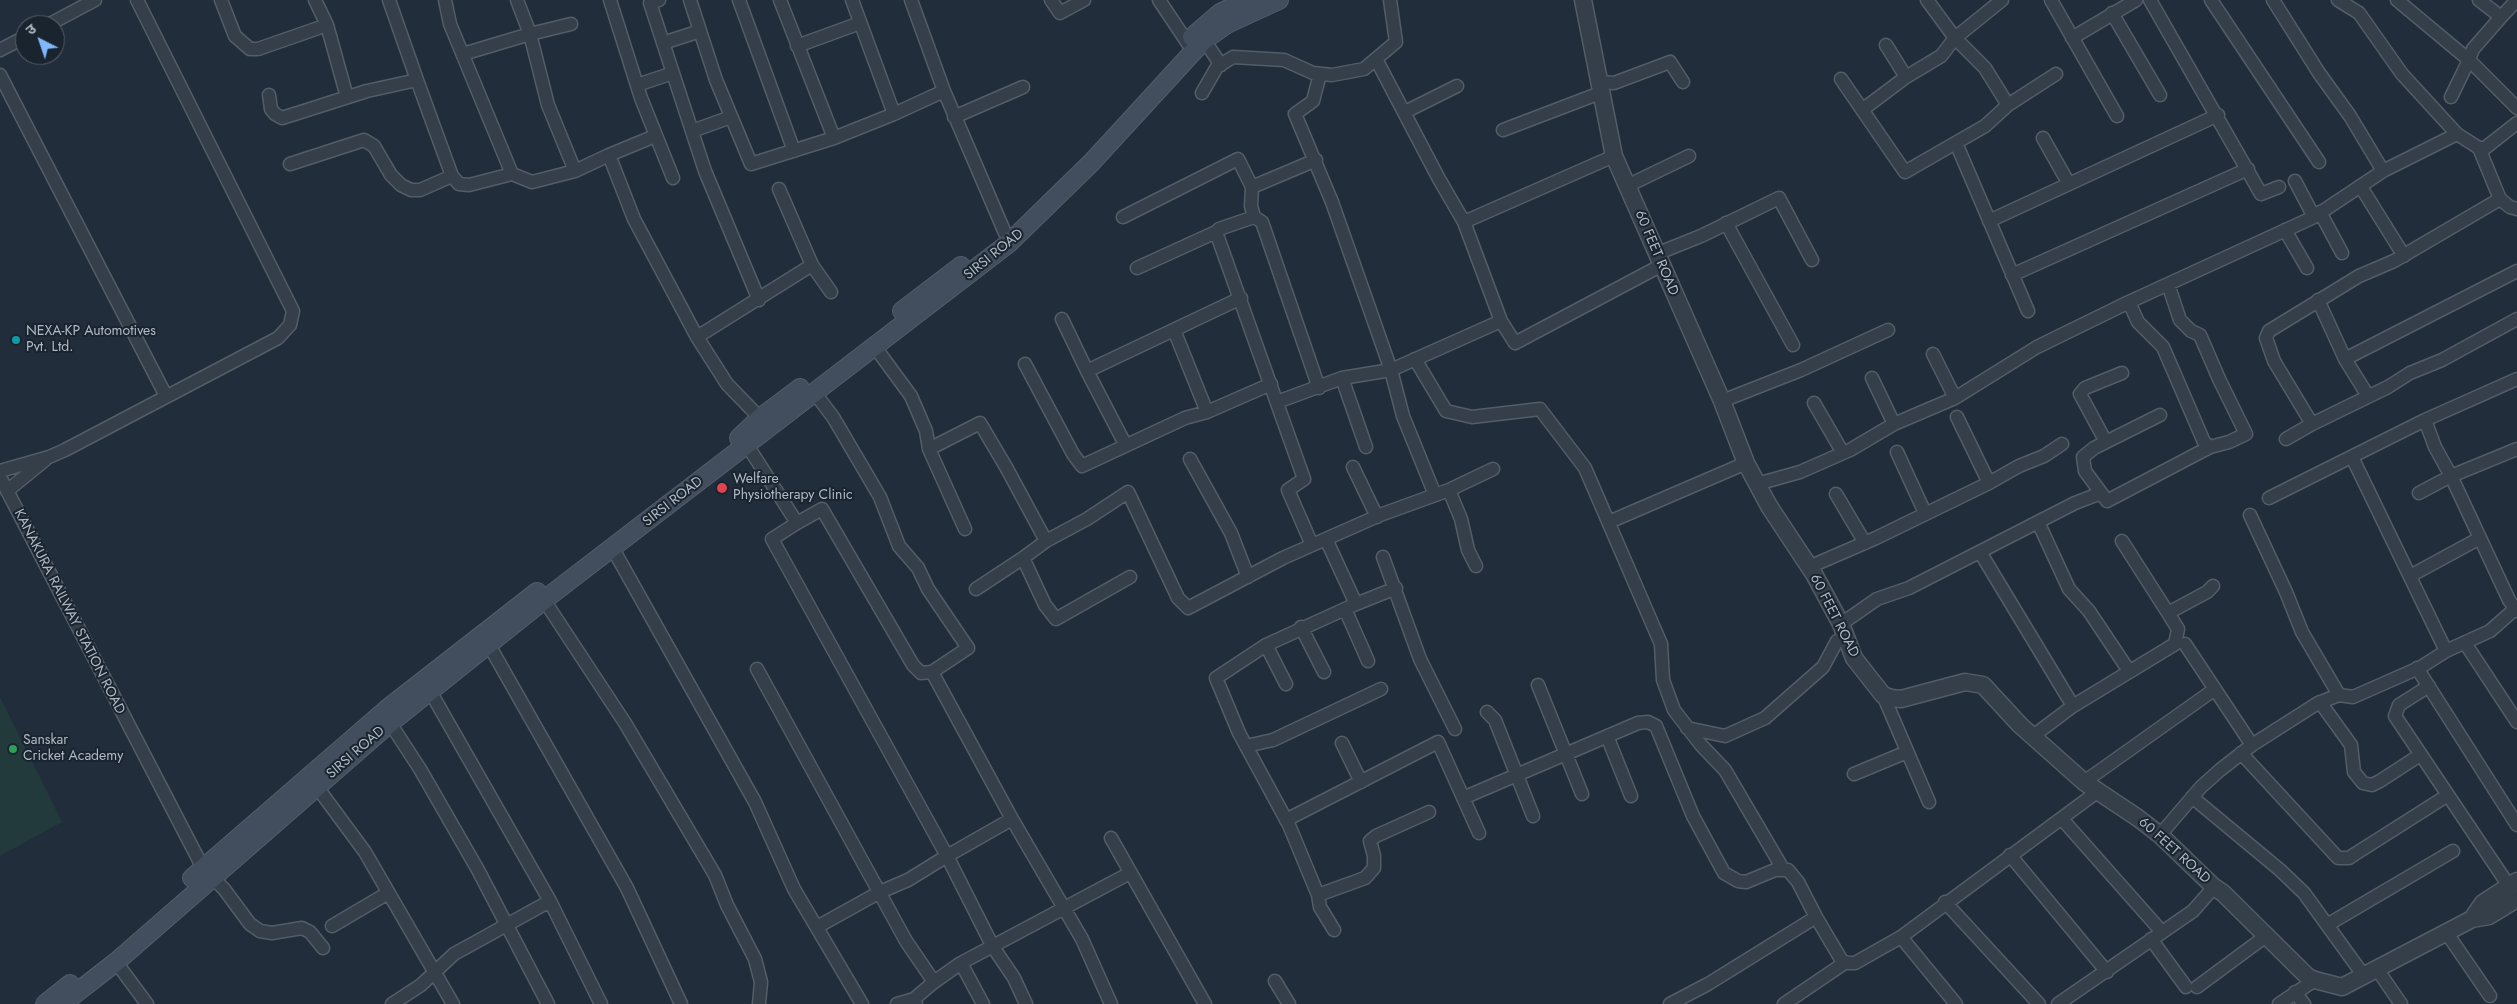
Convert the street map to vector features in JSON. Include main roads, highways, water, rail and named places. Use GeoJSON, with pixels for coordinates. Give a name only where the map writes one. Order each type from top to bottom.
{"type":"FeatureCollection","features":[{"type":"Feature","properties":{"kind":"main road","name":"SIRSI ROAD"},"geometry":{"type":"LineString","coordinates":[[62,1004],[116,962],[207,872],[317,787],[390,724],[427,686],[489,645],[544,600],[613,549],[814,392],[943,296],[1035,220],[1092,162],[1220,13],[1247,0]]}},
{"type":"Feature","properties":{"kind":"main road","name":"SIRSI ROAD"},"geometry":{"type":"LineString","coordinates":[[45,1004],[207,872],[427,686],[744,434],[760,418],[1005,233],[1194,44],[1227,24],[1279,0]]}},
{"type":"Feature","properties":{"kind":"place","name":"NEXA-KP Automotives Pvt. Ltd."},"geometry":{"type":"Point","coordinates":[16,340]}},
{"type":"Feature","properties":{"kind":"place","name":"Welfare Physiotherapy Clinic"},"geometry":{"type":"Point","coordinates":[722,488]}},
{"type":"Feature","properties":{"kind":"place","name":"Sanskar Cricket Academy"},"geometry":{"type":"Point","coordinates":[13,749]}}]}
